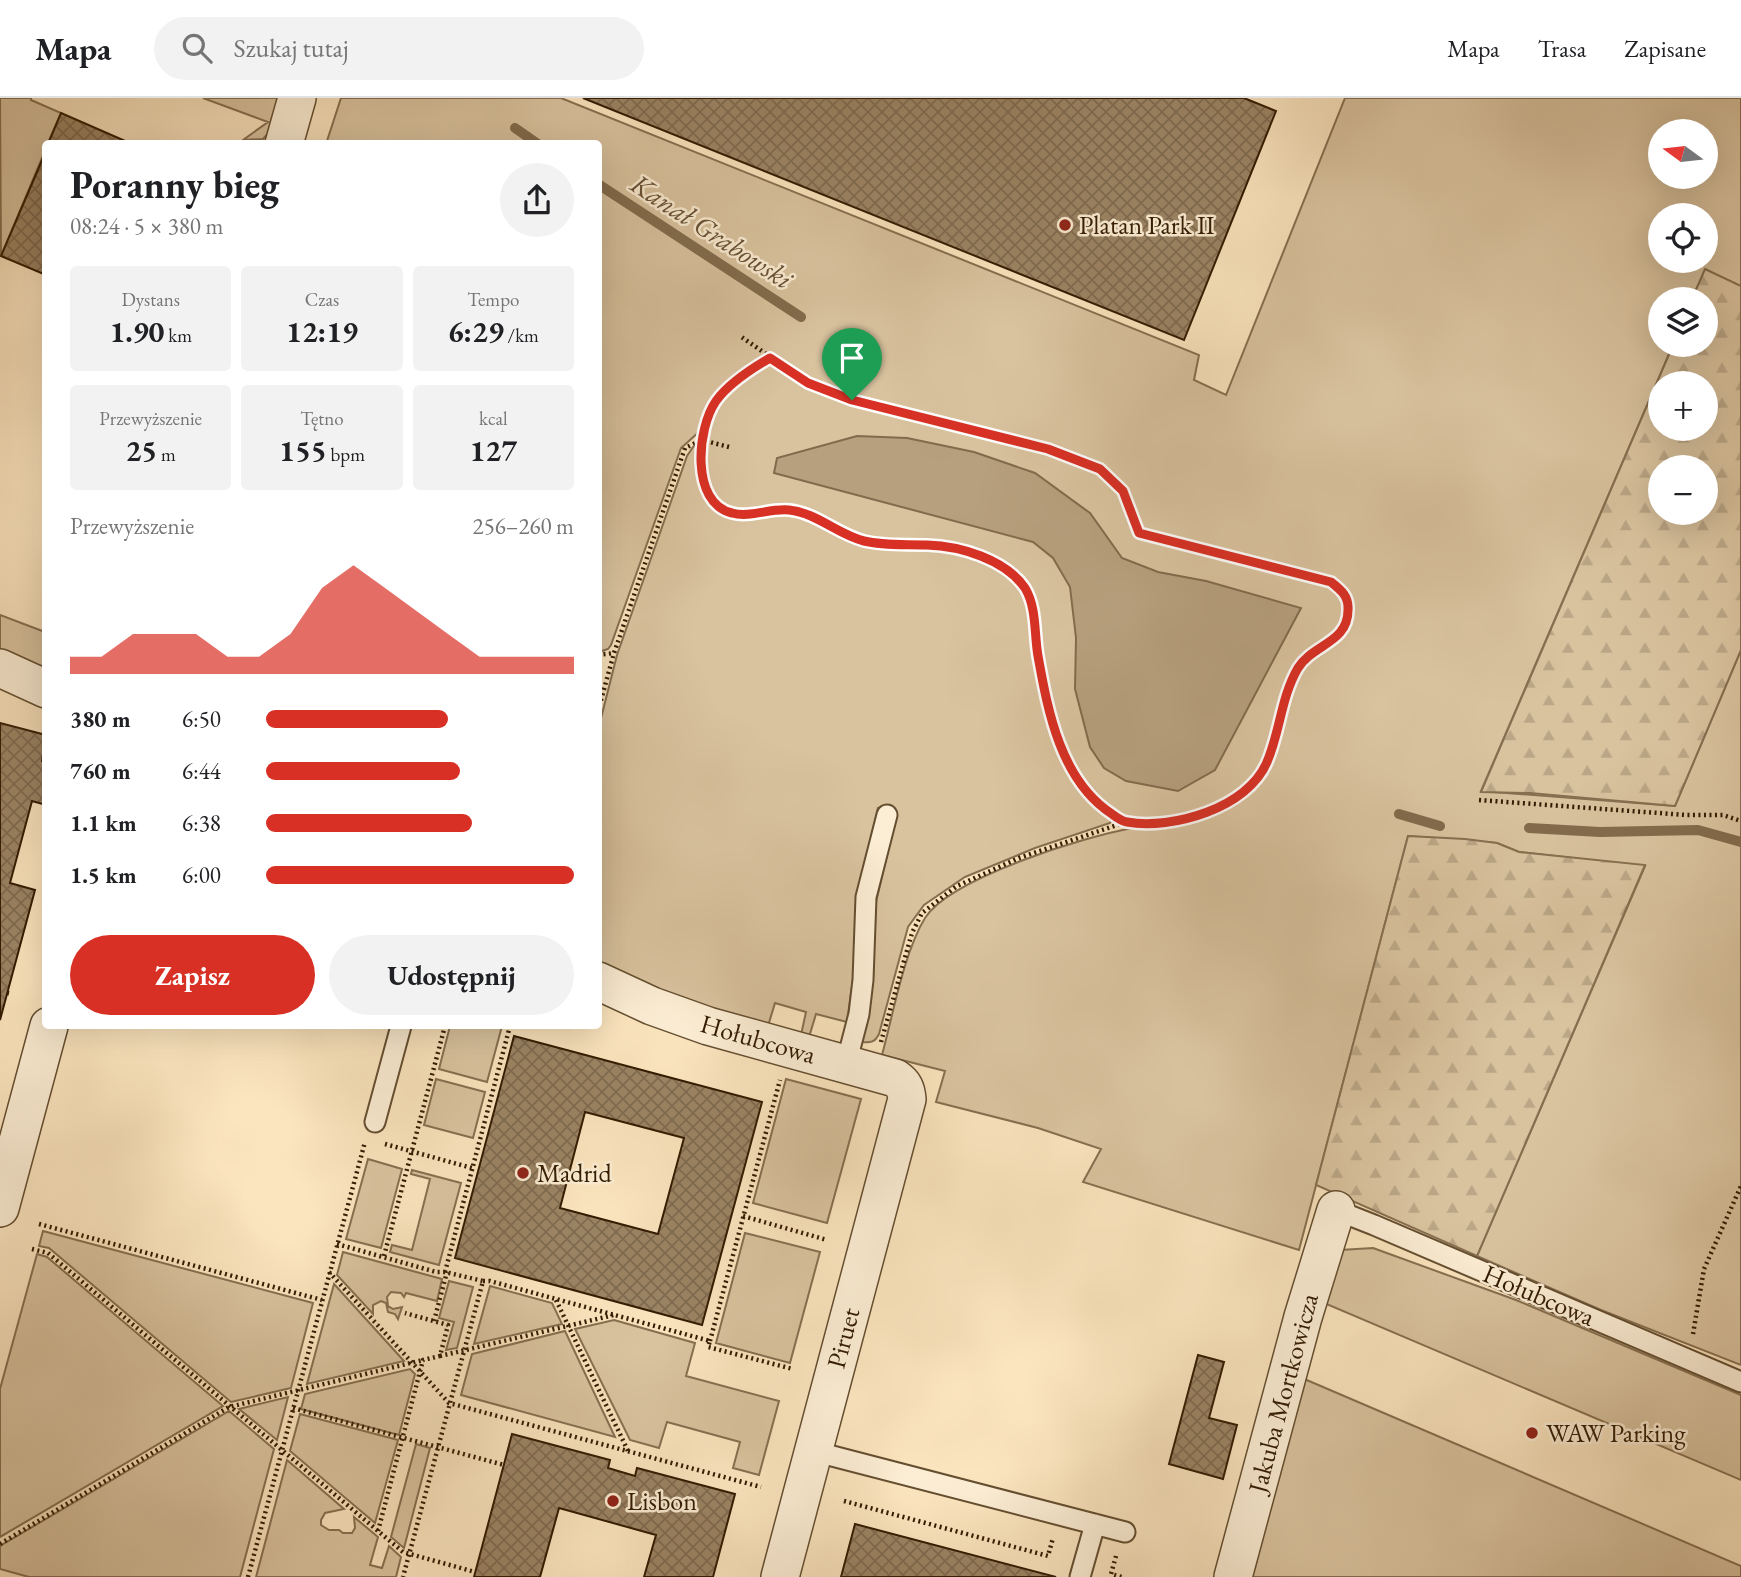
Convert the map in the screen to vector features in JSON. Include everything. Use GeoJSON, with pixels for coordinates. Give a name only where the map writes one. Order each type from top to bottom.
{"type":"FeatureCollection","features":[{"type":"Feature","properties":{"kind":"street"},"geometry":{"type":"LineString","coordinates":[[285,140],[297,98]]}},
{"type":"Feature","properties":{"kind":"street"},"geometry":{"type":"LineString","coordinates":[[0,668],[42,687]]}},
{"type":"Feature","properties":{"kind":"street","name":"Hołubcowa"},"geometry":{"type":"LineString","coordinates":[[602,983],[652,1006],[708,1026],[895,1078],[904,1084],[907,1100]]}},
{"type":"Feature","properties":{"kind":"street"},"geometry":{"type":"LineString","coordinates":[[0,1208],[47,1029]]}},
{"type":"Feature","properties":{"kind":"street","name":"Piruet"},"geometry":{"type":"LineString","coordinates":[[780,1577],[907,1100]]}},
{"type":"Feature","properties":{"kind":"street","name":"Jakuba Mortkowicza"},"geometry":{"type":"LineString","coordinates":[[1233,1577],[1303,1317],[1336,1210]]}},
{"type":"Feature","properties":{"kind":"lane"},"geometry":{"type":"LineString","coordinates":[[860,1068],[859,1014],[866,897],[887,815]]}},
{"type":"Feature","properties":{"kind":"lane"},"geometry":{"type":"LineString","coordinates":[[373,1132],[400,1029]]}},
{"type":"Feature","properties":{"kind":"lane","name":"Hołubcowa"},"geometry":{"type":"LineString","coordinates":[[1336,1210],[1741,1382]]}},
{"type":"Feature","properties":{"kind":"lane"},"geometry":{"type":"LineString","coordinates":[[813,1451],[1125,1532]]}},
{"type":"Feature","properties":{"kind":"lane"},"geometry":{"type":"LineString","coordinates":[[1080,1577],[1095,1524]]}},
{"type":"Feature","properties":{"kind":"path"},"geometry":{"type":"LineString","coordinates":[[740,336],[808,383],[852,400],[1035,446],[1100,469],[1123,491],[1139,533],[1331,582],[1344,592],[1349,605],[1344,630],[1298,667],[1267,764],[1253,784],[1239,795],[1202,815],[1175,822],[1124,822],[1018,858],[957,886],[922,913],[860,1068]]}},
{"type":"Feature","properties":{"kind":"path"},"geometry":{"type":"LineString","coordinates":[[770,358],[747,372],[715,402],[702,440],[702,477],[706,491],[717,506],[731,513],[746,514],[770,509],[803,512],[859,540],[967,551],[998,565],[1014,577],[1025,589],[1033,607],[1037,654],[1052,720],[1062,749],[1076,779],[1087,794],[1100,807],[1124,822]]}},
{"type":"Feature","properties":{"kind":"path"},"geometry":{"type":"LineString","coordinates":[[602,696],[614,653],[685,448],[702,440],[729,447]]}},
{"type":"Feature","properties":{"kind":"path"},"geometry":{"type":"LineString","coordinates":[[602,654],[614,653]]}},
{"type":"Feature","properties":{"kind":"path"},"geometry":{"type":"LineString","coordinates":[[1479,800],[1686,815],[1723,815],[1741,821]]}},
{"type":"Feature","properties":{"kind":"path"},"geometry":{"type":"LineString","coordinates":[[384,1256],[444,1029]]}},
{"type":"Feature","properties":{"kind":"path"},"geometry":{"type":"LineString","coordinates":[[434,1321],[509,1029]]}},
{"type":"Feature","properties":{"kind":"path"},"geometry":{"type":"LineString","coordinates":[[782,1073],[708,1347],[793,1369]]}},
{"type":"Feature","properties":{"kind":"path"},"geometry":{"type":"LineString","coordinates":[[248,1577],[365,1139],[373,1132],[411,1152],[472,1168]]}},
{"type":"Feature","properties":{"kind":"path"},"geometry":{"type":"LineString","coordinates":[[1688,1360],[1704,1269],[1741,1186]]}},
{"type":"Feature","properties":{"kind":"path"},"geometry":{"type":"LineString","coordinates":[[743,1216],[827,1240]]}},
{"type":"Feature","properties":{"kind":"path"},"geometry":{"type":"LineString","coordinates":[[39,1224],[322,1300]]}},
{"type":"Feature","properties":{"kind":"path"},"geometry":{"type":"LineString","coordinates":[[337,1244],[436,1272],[489,1281],[710,1341]]}},
{"type":"Feature","properties":{"kind":"path"},"geometry":{"type":"LineString","coordinates":[[32,1248],[48,1253],[403,1552],[475,1572]]}},
{"type":"Feature","properties":{"kind":"path"},"geometry":{"type":"LineString","coordinates":[[329,1272],[449,1403],[761,1487]]}},
{"type":"Feature","properties":{"kind":"path"},"geometry":{"type":"LineString","coordinates":[[403,1577],[482,1281]]}},
{"type":"Feature","properties":{"kind":"path"},"geometry":{"type":"LineString","coordinates":[[555,1299],[628,1451]]}},
{"type":"Feature","properties":{"kind":"path"},"geometry":{"type":"LineString","coordinates":[[405,1313],[448,1325],[440,1356]]}},
{"type":"Feature","properties":{"kind":"path"},"geometry":{"type":"LineString","coordinates":[[0,1544],[229,1407],[615,1315]]}},
{"type":"Feature","properties":{"kind":"path"},"geometry":{"type":"LineString","coordinates":[[378,1531],[423,1360]]}},
{"type":"Feature","properties":{"kind":"path"},"geometry":{"type":"LineString","coordinates":[[293,1408],[504,1465]]}},
{"type":"Feature","properties":{"kind":"path"},"geometry":{"type":"LineString","coordinates":[[844,1501],[1048,1556],[1054,1535],[1117,1553],[1111,1574],[1122,1577]]}},
{"type":"Feature","properties":{"kind":"green space"},"geometry":{"type":"Polygon","coordinates":[[[0,98],[31,98],[61,113],[49,140],[42,140],[42,158],[1,256],[0,98]]]}},
{"type":"Feature","properties":{"kind":"green space"},"geometry":{"type":"Polygon","coordinates":[[[203,98],[279,98],[276,125],[263,139],[243,140],[268,122],[203,98]]]}},
{"type":"Feature","properties":{"kind":"green space"},"geometry":{"type":"Polygon","coordinates":[[[341,98],[561,98],[1199,355],[1194,380],[1226,395],[1345,98],[1741,98],[1741,286],[1712,273],[1718,273],[1718,203],[1648,203],[1648,273],[1704,273],[1697,287],[1648,287],[1648,357],[1668,357],[1662,371],[1648,371],[1648,403],[1481,791],[1675,806],[1741,650],[1741,1365],[1601,1310],[1477,1256],[1645,866],[1519,852],[1497,843],[1408,836],[1299,1250],[1083,1182],[1101,1149],[1038,1128],[936,1102],[945,1071],[882,1055],[911,948],[925,918],[939,903],[961,888],[1021,861],[1053,849],[1133,828],[1113,818],[1110,823],[1035,848],[965,877],[924,905],[908,927],[879,1034],[870,1042],[862,1042],[871,999],[876,902],[897,812],[878,808],[856,901],[854,971],[847,1022],[816,1014],[809,1037],[801,1035],[806,1012],[775,1003],[768,1026],[698,1006],[602,966],[602,714],[617,655],[687,456],[693,447],[698,445],[699,432],[681,448],[611,645],[602,651],[602,140],[327,140],[341,98]]]}},
{"type":"Feature","properties":{"kind":"green space"},"geometry":{"type":"Polygon","coordinates":[[[1703,273],[1713,273],[1741,286],[1741,650],[1675,806],[1530,793],[1481,792],[1648,403],[1648,441],[1718,441],[1718,371],[1662,371],[1668,357],[1718,357],[1718,287],[1697,287],[1703,273]]]}},
{"type":"Feature","properties":{"kind":"green space"},"geometry":{"type":"Polygon","coordinates":[[[0,615],[42,631],[42,669],[0,650],[0,615]]]}},
{"type":"Feature","properties":{"kind":"green space"},"geometry":{"type":"Polygon","coordinates":[[[1408,836],[1465,839],[1497,843],[1519,852],[1645,865],[1477,1256],[1316,1185],[1408,836]]]}},
{"type":"Feature","properties":{"kind":"green space"},"geometry":{"type":"Polygon","coordinates":[[[449,1029],[501,1029],[487,1082],[439,1069],[449,1029]]]}},
{"type":"Feature","properties":{"kind":"green space"},"geometry":{"type":"Polygon","coordinates":[[[436,1079],[485,1092],[473,1138],[424,1125],[436,1079]]]}},
{"type":"Feature","properties":{"kind":"green space"},"geometry":{"type":"Polygon","coordinates":[[[786,1079],[861,1099],[827,1223],[753,1203],[786,1079]]]}},
{"type":"Feature","properties":{"kind":"green space"},"geometry":{"type":"Polygon","coordinates":[[[368,1159],[402,1169],[381,1248],[346,1239],[368,1159]]]}},
{"type":"Feature","properties":{"kind":"green space"},"geometry":{"type":"Polygon","coordinates":[[[412,1170],[461,1183],[439,1265],[390,1252],[392,1245],[412,1250],[430,1179],[411,1174],[412,1170]]]}},
{"type":"Feature","properties":{"kind":"green space"},"geometry":{"type":"Polygon","coordinates":[[[43,1231],[313,1303],[291,1388],[231,1402],[49,1248],[39,1246],[43,1231]]]}},
{"type":"Feature","properties":{"kind":"green space"},"geometry":{"type":"Polygon","coordinates":[[[745,1233],[820,1252],[790,1363],[716,1343],[745,1233]]]}},
{"type":"Feature","properties":{"kind":"green space"},"geometry":{"type":"Polygon","coordinates":[[[1373,1248],[1516,1300],[1741,1395],[1741,1480],[1324,1303],[1340,1250],[1373,1248]]]}},
{"type":"Feature","properties":{"kind":"green space"},"geometry":{"type":"Polygon","coordinates":[[[343,1252],[442,1279],[437,1301],[406,1293],[404,1297],[401,1293],[391,1292],[387,1297],[388,1306],[393,1309],[402,1307],[398,1319],[395,1314],[388,1312],[386,1303],[381,1301],[373,1305],[373,1314],[337,1275],[343,1252]]]}},
{"type":"Feature","properties":{"kind":"green space"},"geometry":{"type":"Polygon","coordinates":[[[37,1254],[47,1257],[223,1406],[0,1537],[0,1389],[37,1254]]]}},
{"type":"Feature","properties":{"kind":"green space"},"geometry":{"type":"Polygon","coordinates":[[[449,1281],[473,1287],[457,1348],[446,1350],[454,1322],[439,1318],[449,1281]]]}},
{"type":"Feature","properties":{"kind":"green space"},"geometry":{"type":"Polygon","coordinates":[[[334,1284],[404,1361],[307,1384],[334,1284]]]}},
{"type":"Feature","properties":{"kind":"green space"},"geometry":{"type":"Polygon","coordinates":[[[490,1286],[552,1303],[562,1324],[474,1344],[490,1286]]]}},
{"type":"Feature","properties":{"kind":"green space"},"geometry":{"type":"Polygon","coordinates":[[[614,1320],[695,1343],[686,1376],[779,1401],[759,1475],[733,1468],[740,1442],[667,1422],[659,1448],[630,1440],[575,1329],[614,1320]]]}},
{"type":"Feature","properties":{"kind":"green space"},"geometry":{"type":"Polygon","coordinates":[[[565,1331],[615,1437],[461,1395],[472,1354],[565,1331]]]}},
{"type":"Feature","properties":{"kind":"green space"},"geometry":{"type":"Polygon","coordinates":[[[410,1369],[415,1374],[399,1435],[301,1409],[305,1394],[410,1369]]]}},
{"type":"Feature","properties":{"kind":"green space"},"geometry":{"type":"Polygon","coordinates":[[[1302,1378],[1741,1566],[1741,1577],[1248,1577],[1302,1378]]]}},
{"type":"Feature","properties":{"kind":"green space"},"geometry":{"type":"Polygon","coordinates":[[[288,1397],[277,1440],[239,1409],[288,1397]]]}},
{"type":"Feature","properties":{"kind":"green space"},"geometry":{"type":"Polygon","coordinates":[[[229,1411],[274,1449],[240,1577],[29,1577],[0,1569],[0,1546],[229,1411]]]}},
{"type":"Feature","properties":{"kind":"green space"},"geometry":{"type":"Polygon","coordinates":[[[300,1414],[398,1440],[375,1523],[290,1451],[300,1414]]]}},
{"type":"Feature","properties":{"kind":"green space"},"geometry":{"type":"Polygon","coordinates":[[[416,1444],[430,1448],[404,1548],[391,1537],[416,1444]]]}},
{"type":"Feature","properties":{"kind":"green space"},"geometry":{"type":"Polygon","coordinates":[[[287,1460],[344,1509],[325,1513],[321,1525],[329,1530],[352,1533],[355,1528],[354,1517],[378,1537],[370,1565],[382,1568],[389,1546],[401,1557],[396,1577],[256,1577],[287,1460]]]}},
{"type":"Feature","properties":{"kind":"shaded area"},"geometry":{"type":"Polygon","coordinates":[[[857,436],[907,438],[974,452],[1035,473],[1090,513],[1122,558],[1158,572],[1206,581],[1301,608],[1215,770],[1178,791],[1126,781],[1104,768],[1090,747],[1075,689],[1076,638],[1070,587],[1053,558],[1033,542],[774,473],[777,458],[857,436]]]}},
{"type":"Feature","properties":{"kind":"building","name":"Platan Park II"},"geometry":{"type":"Polygon","coordinates":[[[583,98],[1244,98],[1276,111],[1184,340],[583,98]]]}},
{"type":"Feature","properties":{"kind":"building"},"geometry":{"type":"Polygon","coordinates":[[[61,113],[123,140],[50,140],[61,113]]]}},
{"type":"Feature","properties":{"kind":"building"},"geometry":{"type":"Polygon","coordinates":[[[42,160],[42,273],[1,256],[42,160]]]}},
{"type":"Feature","properties":{"kind":"building"},"geometry":{"type":"Polygon","coordinates":[[[0,723],[42,734],[42,804],[32,801],[10,883],[35,890],[0,1020],[0,723]]]}},
{"type":"Feature","properties":{"kind":"building","name":"Madrid"},"geometry":{"type":"Polygon","coordinates":[[[514,1036],[762,1102],[702,1325],[455,1258],[514,1036]],[[585,1112],[560,1208],[658,1234],[684,1138],[585,1112]]]}},
{"type":"Feature","properties":{"kind":"building"},"geometry":{"type":"Polygon","coordinates":[[[1198,1355],[1224,1362],[1209,1418],[1237,1425],[1223,1479],[1169,1464],[1198,1355]]]}},
{"type":"Feature","properties":{"kind":"building","name":"Lisbon"},"geometry":{"type":"Polygon","coordinates":[[[512,1434],[610,1460],[608,1468],[635,1476],[637,1468],[735,1494],[713,1577],[644,1577],[656,1535],[559,1508],[540,1577],[474,1577],[512,1434]]]}},
{"type":"Feature","properties":{"kind":"building"},"geometry":{"type":"Polygon","coordinates":[[[855,1524],[1056,1577],[841,1577],[855,1524]]]}},
{"type":"Feature","properties":{"kind":"waterway","name":"Kanał Grabowski"},"geometry":{"type":"LineString","coordinates":[[515,128],[532,140]]}},
{"type":"Feature","properties":{"kind":"waterway","name":"Kanał Grabowski"},"geometry":{"type":"LineString","coordinates":[[602,187],[801,317]]}},
{"type":"Feature","properties":{"kind":"waterway","name":"Kanał Grabowski"},"geometry":{"type":"LineString","coordinates":[[1399,814],[1440,826]]}},
{"type":"Feature","properties":{"kind":"waterway","name":"Kanał Grabowski"},"geometry":{"type":"LineString","coordinates":[[1529,828],[1600,832],[1698,830],[1741,842]]}},
{"type":"Feature","properties":{"kind":"place","name":"Platan Park II"},"geometry":{"type":"Point","coordinates":[1065,225]}},
{"type":"Feature","properties":{"kind":"place","name":"Madrid"},"geometry":{"type":"Point","coordinates":[523,1173]}},
{"type":"Feature","properties":{"kind":"place","name":"WAW Parking"},"geometry":{"type":"Point","coordinates":[1532,1433]}},
{"type":"Feature","properties":{"kind":"place","name":"Lisbon"},"geometry":{"type":"Point","coordinates":[613,1501]}},
{"type":"Feature","properties":{"kind":"route"},"geometry":{"type":"LineString","coordinates":[[770,358],[808,383],[852,400],[1048,449],[1100,469],[1123,491],[1139,533],[1331,582],[1344,592],[1349,605],[1344,630],[1298,667],[1267,764],[1253,784],[1239,795],[1202,815],[1175,822],[1124,822],[1100,807],[1087,794],[1076,779],[1062,749],[1052,720],[1037,654],[1033,607],[1025,589],[1014,577],[998,565],[967,551],[859,540],[803,512],[770,509],[746,514],[731,513],[717,506],[706,491],[702,477],[702,440],[715,402],[747,372],[770,358]]}}]}
